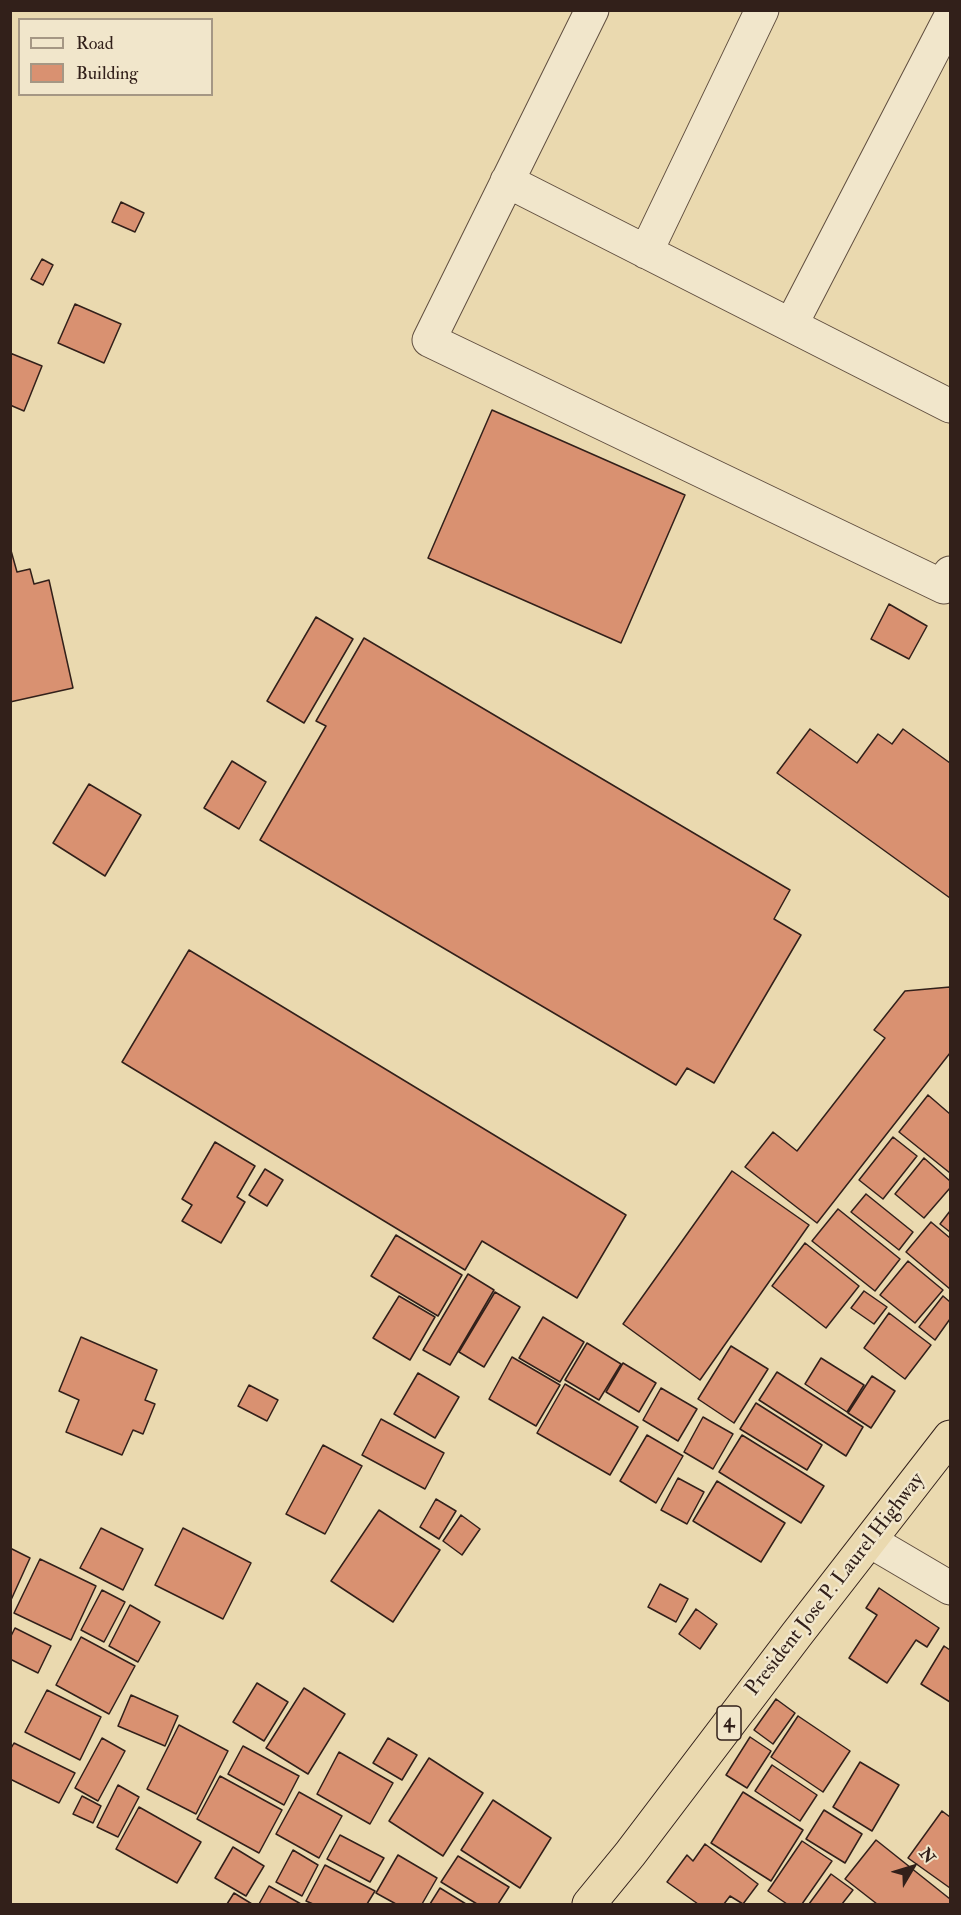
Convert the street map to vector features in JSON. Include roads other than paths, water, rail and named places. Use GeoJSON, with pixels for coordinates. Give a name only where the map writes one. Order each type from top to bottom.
{"type":"FeatureCollection","features":[{"type":"Feature","properties":{"kind":"highway","name":"President Jose P. Laurel Highway"},"geometry":{"type":"LineString","coordinates":[[589,1904],[630,1854],[796,1634],[951,1437]]}},
{"type":"Feature","properties":{"kind":"street"},"geometry":{"type":"LineString","coordinates":[[592,10],[429,340],[944,587],[951,573]]}},
{"type":"Feature","properties":{"kind":"street"},"geometry":{"type":"LineString","coordinates":[[645,252],[762,10]]}},
{"type":"Feature","properties":{"kind":"street"},"geometry":{"type":"LineString","coordinates":[[791,325],[951,18]]}},
{"type":"Feature","properties":{"kind":"street"},"geometry":{"type":"LineString","coordinates":[[507,181],[951,406]]}},
{"type":"Feature","properties":{"kind":"street"},"geometry":{"type":"LineString","coordinates":[[870,1541],[951,1588]]}}]}
